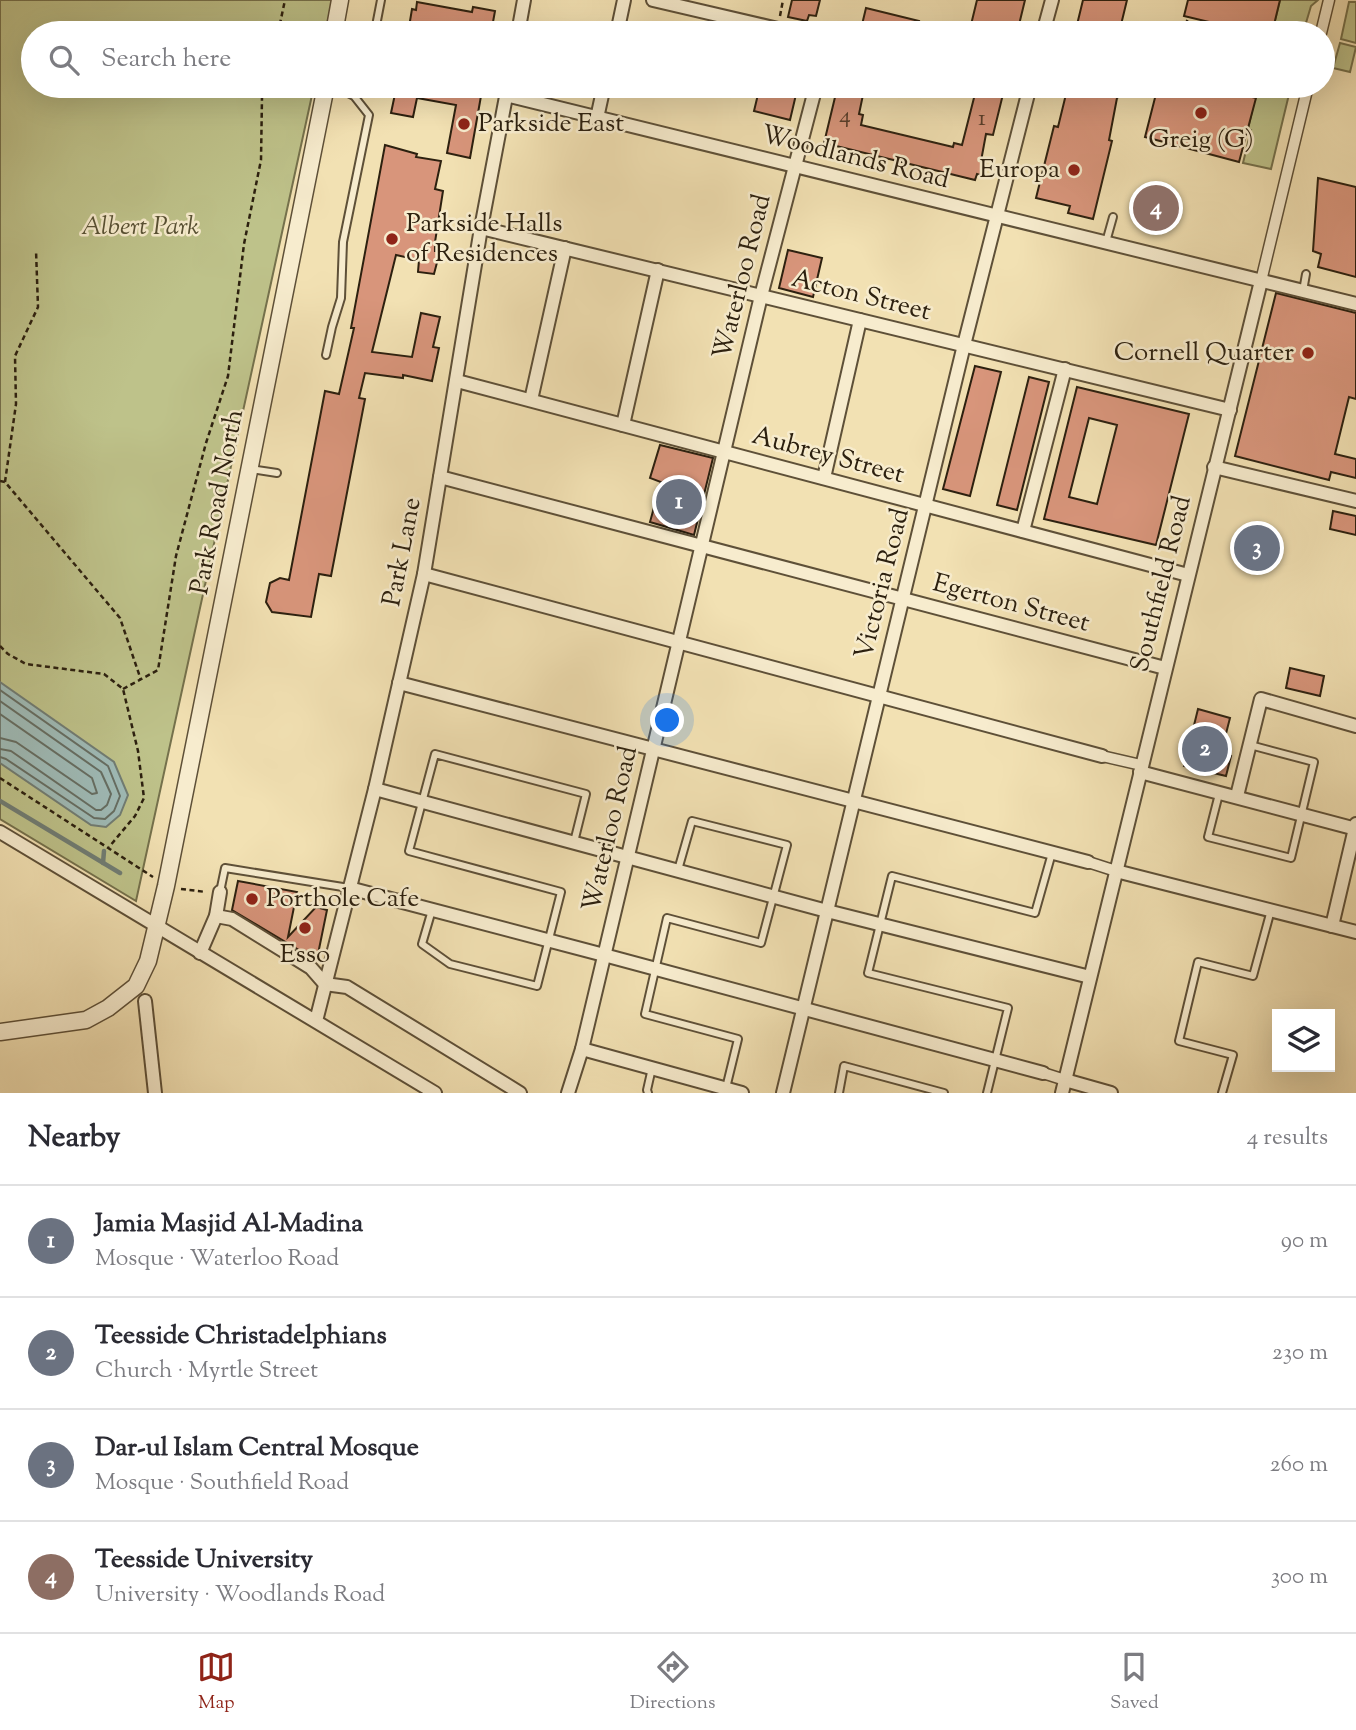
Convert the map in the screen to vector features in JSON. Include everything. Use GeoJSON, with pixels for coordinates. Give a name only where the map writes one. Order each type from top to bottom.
{"type":"FeatureCollection","features":[{"type":"Feature","properties":{"kind":"street"},"geometry":{"type":"LineString","coordinates":[[336,21],[340,0]]}},
{"type":"Feature","properties":{"kind":"street"},"geometry":{"type":"LineString","coordinates":[[520,21],[524,0]]}},
{"type":"Feature","properties":{"kind":"street"},"geometry":{"type":"LineString","coordinates":[[620,21],[625,0]]}},
{"type":"Feature","properties":{"kind":"street"},"geometry":{"type":"LineString","coordinates":[[653,0],[691,4],[752,21]]}},
{"type":"Feature","properties":{"kind":"street"},"geometry":{"type":"LineString","coordinates":[[1047,21],[1052,0]]}},
{"type":"Feature","properties":{"kind":"street"},"geometry":{"type":"LineString","coordinates":[[1324,21],[1329,0]]}},
{"type":"Feature","properties":{"kind":"street","name":"Park Road North"},"geometry":{"type":"LineString","coordinates":[[0,1032],[86,1020],[108,1008],[136,986],[148,961],[158,928],[324,98]]}},
{"type":"Feature","properties":{"kind":"street","name":"Park Lane"},"geometry":{"type":"LineString","coordinates":[[316,1021],[376,789],[424,574],[481,228],[506,98]]}},
{"type":"Feature","properties":{"kind":"street","name":"Woodlands Road"},"geometry":{"type":"LineString","coordinates":[[530,98],[597,118],[1356,304]]}},
{"type":"Feature","properties":{"kind":"street"},"geometry":{"type":"LineString","coordinates":[[597,118],[601,98]]}},
{"type":"Feature","properties":{"kind":"street","name":"Waterloo Road"},"geometry":{"type":"LineString","coordinates":[[568,1093],[582,1049],[761,296],[813,98]]}},
{"type":"Feature","properties":{"kind":"street","name":"Victoria Road"},"geometry":{"type":"LineString","coordinates":[[783,1093],[964,345],[1027,98]]}},
{"type":"Feature","properties":{"kind":"street","name":"Southfield Road"},"geometry":{"type":"LineString","coordinates":[[1063,1087],[1305,98]]}},
{"type":"Feature","properties":{"kind":"street","name":"Acton Street"},"geometry":{"type":"LineString","coordinates":[[481,228],[1230,410]]}},
{"type":"Feature","properties":{"kind":"street"},"geometry":{"type":"LineString","coordinates":[[531,400],[565,248]]}},
{"type":"Feature","properties":{"kind":"street"},"geometry":{"type":"LineString","coordinates":[[623,425],[658,271]]}},
{"type":"Feature","properties":{"kind":"street"},"geometry":{"type":"LineString","coordinates":[[824,478],[860,320]]}},
{"type":"Feature","properties":{"kind":"street"},"geometry":{"type":"LineString","coordinates":[[1023,531],[1065,369]]}},
{"type":"Feature","properties":{"kind":"street","name":"Aubrey Street"},"geometry":{"type":"LineString","coordinates":[[457,381],[1188,575]]}},
{"type":"Feature","properties":{"kind":"street"},"geometry":{"type":"LineString","coordinates":[[1214,467],[1356,502]]}},
{"type":"Feature","properties":{"kind":"street","name":"Egerton Street"},"geometry":{"type":"LineString","coordinates":[[440,477],[1165,668]]}},
{"type":"Feature","properties":{"kind":"street"},"geometry":{"type":"LineString","coordinates":[[424,574],[1356,827],[1332,926]]}},
{"type":"Feature","properties":{"kind":"street"},"geometry":{"type":"LineString","coordinates":[[400,683],[1356,932]]}},
{"type":"Feature","properties":{"kind":"street"},"geometry":{"type":"LineString","coordinates":[[1237,796],[1261,699],[1356,726]]}},
{"type":"Feature","properties":{"kind":"street"},"geometry":{"type":"LineString","coordinates":[[376,789],[827,911],[1090,977]]}},
{"type":"Feature","properties":{"kind":"street"},"geometry":{"type":"LineString","coordinates":[[0,832],[435,1093]]}},
{"type":"Feature","properties":{"kind":"street"},"geometry":{"type":"LineString","coordinates":[[349,888],[1043,1073],[1063,1087],[1111,1093]]}},
{"type":"Feature","properties":{"kind":"street"},"geometry":{"type":"LineString","coordinates":[[200,953],[216,916],[220,892]]}},
{"type":"Feature","properties":{"kind":"street"},"geometry":{"type":"LineString","coordinates":[[216,916],[232,919],[311,968],[325,984],[347,987],[520,1093]]}},
{"type":"Feature","properties":{"kind":"street"},"geometry":{"type":"LineString","coordinates":[[145,1001],[155,1093]]}},
{"type":"Feature","properties":{"kind":"street"},"geometry":{"type":"LineString","coordinates":[[582,1049],[725,1091],[742,1093]]}},
{"type":"Feature","properties":{"kind":"lane"},"geometry":{"type":"LineString","coordinates":[[376,21],[381,0]]}},
{"type":"Feature","properties":{"kind":"lane"},"geometry":{"type":"LineString","coordinates":[[326,355],[341,298],[343,242],[369,115],[356,98]]}},
{"type":"Feature","properties":{"kind":"lane"},"geometry":{"type":"LineString","coordinates":[[1106,242],[1112,217]]}},
{"type":"Feature","properties":{"kind":"lane"},"geometry":{"type":"LineString","coordinates":[[1303,291],[1306,274]]}},
{"type":"Feature","properties":{"kind":"lane"},"geometry":{"type":"LineString","coordinates":[[249,469],[277,473]]}},
{"type":"Feature","properties":{"kind":"lane"},"geometry":{"type":"LineString","coordinates":[[1220,792],[1208,837],[1291,858],[1314,762],[1250,745]]}},
{"type":"Feature","properties":{"kind":"lane"},"geometry":{"type":"LineString","coordinates":[[432,910],[422,944],[450,964],[537,986],[561,892],[409,851],[435,754],[586,794],[574,842]]}},
{"type":"Feature","properties":{"kind":"lane"},"geometry":{"type":"LineString","coordinates":[[678,870],[692,821],[787,845],[761,943],[667,918],[645,1014],[738,1038],[725,1091]]}},
{"type":"Feature","properties":{"kind":"lane"},"geometry":{"type":"LineString","coordinates":[[987,1093],[1008,1008],[868,972],[892,876],[1035,913],[1052,853]]}},
{"type":"Feature","properties":{"kind":"lane"},"geometry":{"type":"LineString","coordinates":[[220,892],[225,868],[349,888]]}},
{"type":"Feature","properties":{"kind":"lane"},"geometry":{"type":"LineString","coordinates":[[1222,1093],[1233,1055],[1180,1041],[1198,962],[1253,976],[1270,910]]}},
{"type":"Feature","properties":{"kind":"lane"},"geometry":{"type":"LineString","coordinates":[[839,1093],[844,1066],[944,1093]]}},
{"type":"Feature","properties":{"kind":"lane"},"geometry":{"type":"LineString","coordinates":[[648,1093],[652,1068]]}},
{"type":"Feature","properties":{"kind":"path"},"geometry":{"type":"LineString","coordinates":[[281,21],[285,0]]}},
{"type":"Feature","properties":{"kind":"path"},"geometry":{"type":"LineString","coordinates":[[1187,21],[1188,17]]}},
{"type":"Feature","properties":{"kind":"path"},"geometry":{"type":"LineString","coordinates":[[123,689],[158,670],[176,556],[206,443],[228,376],[244,244],[261,160],[262,98]]}},
{"type":"Feature","properties":{"kind":"path"},"geometry":{"type":"LineString","coordinates":[[5,482],[16,404],[15,356],[38,307],[36,250]]}},
{"type":"Feature","properties":{"kind":"path"},"geometry":{"type":"LineString","coordinates":[[0,481],[5,482],[120,618],[141,680]]}},
{"type":"Feature","properties":{"kind":"path"},"geometry":{"type":"LineString","coordinates":[[0,646],[26,664],[104,674],[123,689],[138,751],[144,798],[135,816],[109,846]]}},
{"type":"Feature","properties":{"kind":"path"},"geometry":{"type":"LineString","coordinates":[[0,778],[109,846],[166,886],[193,892],[220,892]]}},
{"type":"Feature","properties":{"kind":"green space","name":"Albert Park"},"geometry":{"type":"Polygon","coordinates":[[[0,0],[333,0],[328,21],[21,21],[21,98],[311,98],[136,901],[0,819],[0,0]]]}},
{"type":"Feature","properties":{"kind":"green space"},"geometry":{"type":"Polygon","coordinates":[[[1280,0],[1318,0],[1311,6],[1307,21],[1275,21],[1280,0]]]}},
{"type":"Feature","properties":{"kind":"green space"},"geometry":{"type":"Polygon","coordinates":[[[1349,2],[1356,2],[1356,43],[1341,39],[1349,2]]]}},
{"type":"Feature","properties":{"kind":"green space"},"geometry":{"type":"Polygon","coordinates":[[[1340,43],[1356,47],[1350,72],[1335,68],[1340,43]]]}},
{"type":"Feature","properties":{"kind":"green space"},"geometry":{"type":"Polygon","coordinates":[[[1255,98],[1288,98],[1271,169],[1243,163],[1251,130],[1248,129],[1255,98]]]}},
{"type":"Feature","properties":{"kind":"water"},"geometry":{"type":"Polygon","coordinates":[[[0,682],[114,762],[128,795],[120,815],[106,827],[91,825],[0,763],[0,682]]]}},
{"type":"Feature","properties":{"kind":"building"},"geometry":{"type":"Polygon","coordinates":[[[792,0],[820,0],[816,16],[809,15],[807,21],[788,17],[792,0]]]}},
{"type":"Feature","properties":{"kind":"building"},"geometry":{"type":"Polygon","coordinates":[[[977,0],[1025,0],[1020,21],[972,21],[977,0]]]}},
{"type":"Feature","properties":{"kind":"building"},"geometry":{"type":"Polygon","coordinates":[[[1083,0],[1127,0],[1122,21],[1078,21],[1083,0]]]}},
{"type":"Feature","properties":{"kind":"building"},"geometry":{"type":"Polygon","coordinates":[[[1188,0],[1280,0],[1275,21],[1205,21],[1184,16],[1188,0]]]}},
{"type":"Feature","properties":{"kind":"building"},"geometry":{"type":"Polygon","coordinates":[[[417,2],[472,12],[473,7],[495,11],[493,21],[410,21],[412,9],[416,10],[417,2]]]}},
{"type":"Feature","properties":{"kind":"building"},"geometry":{"type":"Polygon","coordinates":[[[866,8],[919,21],[863,21],[866,8]]]}},
{"type":"Feature","properties":{"kind":"building","name":"Parkside East"},"geometry":{"type":"Polygon","coordinates":[[[394,98],[417,98],[413,117],[391,113],[394,98]]]}},
{"type":"Feature","properties":{"kind":"building","name":"Parkside East"},"geometry":{"type":"Polygon","coordinates":[[[417,98],[481,98],[470,158],[447,153],[456,105],[417,98]]]}},
{"type":"Feature","properties":{"kind":"building"},"geometry":{"type":"Polygon","coordinates":[[[757,98],[795,98],[790,120],[754,111],[757,98]]]}},
{"type":"Feature","properties":{"kind":"building"},"geometry":{"type":"Polygon","coordinates":[[[835,98],[862,98],[859,114],[863,115],[861,125],[953,147],[954,143],[962,145],[974,98],[1002,98],[993,135],[986,134],[981,161],[986,162],[983,176],[977,174],[975,180],[824,143],[835,98]]]}},
{"type":"Feature","properties":{"kind":"building","name":"Europa"},"geometry":{"type":"Polygon","coordinates":[[[1065,98],[1117,98],[1109,140],[1112,141],[1093,219],[1068,213],[1070,206],[1036,198],[1054,126],[1058,127],[1065,98]]]}},
{"type":"Feature","properties":{"kind":"building","name":"Greig (G)"},"geometry":{"type":"Polygon","coordinates":[[[1155,98],[1256,98],[1239,162],[1145,137],[1155,98]]]}},
{"type":"Feature","properties":{"kind":"building"},"geometry":{"type":"Polygon","coordinates":[[[385,145],[417,154],[416,157],[441,161],[435,189],[443,191],[435,242],[435,251],[440,251],[434,274],[418,272],[419,260],[396,255],[372,352],[412,357],[421,313],[440,317],[433,347],[439,348],[432,381],[403,375],[403,378],[365,373],[359,398],[365,399],[331,576],[319,574],[311,617],[272,612],[266,602],[270,583],[280,578],[289,580],[325,391],[339,394],[354,328],[351,328],[385,145]]]}},
{"type":"Feature","properties":{"kind":"building"},"geometry":{"type":"Polygon","coordinates":[[[1318,178],[1356,187],[1356,277],[1318,267],[1321,254],[1313,251],[1318,178]]]}},
{"type":"Feature","properties":{"kind":"building"},"geometry":{"type":"Polygon","coordinates":[[[788,250],[822,258],[813,297],[779,288],[788,250]]]}},
{"type":"Feature","properties":{"kind":"building","name":"Cornell Quarter"},"geometry":{"type":"Polygon","coordinates":[[[1276,293],[1356,313],[1356,399],[1349,397],[1335,454],[1356,459],[1356,478],[1331,472],[1329,480],[1235,456],[1276,293]]]}},
{"type":"Feature","properties":{"kind":"building"},"geometry":{"type":"Polygon","coordinates":[[[975,366],[1001,372],[970,496],[943,489],[975,366]]]}},
{"type":"Feature","properties":{"kind":"building"},"geometry":{"type":"Polygon","coordinates":[[[1029,377],[1049,382],[1017,510],[997,505],[1029,377]]]}},
{"type":"Feature","properties":{"kind":"building"},"geometry":{"type":"Polygon","coordinates":[[[1077,387],[1189,414],[1156,545],[1044,519],[1077,387]],[[1089,418],[1069,497],[1097,504],[1117,425],[1089,418]]]}},
{"type":"Feature","properties":{"kind":"building"},"geometry":{"type":"Polygon","coordinates":[[[660,445],[713,458],[694,535],[650,522],[661,482],[650,478],[660,445]]]}},
{"type":"Feature","properties":{"kind":"building"},"geometry":{"type":"Polygon","coordinates":[[[1333,511],[1356,516],[1356,535],[1330,529],[1333,511]]]}},
{"type":"Feature","properties":{"kind":"building"},"geometry":{"type":"Polygon","coordinates":[[[1244,531],[1278,540],[1271,565],[1237,556],[1244,531]]]}},
{"type":"Feature","properties":{"kind":"building"},"geometry":{"type":"Polygon","coordinates":[[[1290,668],[1324,676],[1320,696],[1286,688],[1290,668]]]}},
{"type":"Feature","properties":{"kind":"building"},"geometry":{"type":"Polygon","coordinates":[[[1198,709],[1230,718],[1221,753],[1231,756],[1226,776],[1184,766],[1198,709]]]}},
{"type":"Feature","properties":{"kind":"building"},"geometry":{"type":"Polygon","coordinates":[[[238,881],[297,892],[288,937],[316,907],[327,910],[318,954],[299,950],[232,910],[238,881]]]}},
{"type":"Feature","properties":{"kind":"waterway"},"geometry":{"type":"LineString","coordinates":[[0,801],[120,873]]}},
{"type":"Feature","properties":{"kind":"waterway"},"geometry":{"type":"LineString","coordinates":[[103,863],[104,851]]}},
{"type":"Feature","properties":{"kind":"place","name":"Greig (G)"},"geometry":{"type":"Point","coordinates":[1201,113]}},
{"type":"Feature","properties":{"kind":"place","name":"Parkside East"},"geometry":{"type":"Point","coordinates":[464,124]}},
{"type":"Feature","properties":{"kind":"place","name":"Europa"},"geometry":{"type":"Point","coordinates":[1074,170]}},
{"type":"Feature","properties":{"kind":"place","name":"Teesside University"},"geometry":{"type":"Point","coordinates":[1156,208]}},
{"type":"Feature","properties":{"kind":"place","name":"Parkside Halls of Residences"},"geometry":{"type":"Point","coordinates":[392,239]}},
{"type":"Feature","properties":{"kind":"place","name":"Cornell Quarter"},"geometry":{"type":"Point","coordinates":[1308,353]}},
{"type":"Feature","properties":{"kind":"place","name":"Jamia Masjid Al-Madina"},"geometry":{"type":"Point","coordinates":[679,502]}},
{"type":"Feature","properties":{"kind":"place","name":"Dar-ul Islam Central Mosque"},"geometry":{"type":"Point","coordinates":[1257,548]}},
{"type":"Feature","properties":{"kind":"place","name":"Teesside Christadelphians"},"geometry":{"type":"Point","coordinates":[1205,749]}},
{"type":"Feature","properties":{"kind":"place","name":"Porthole Cafe"},"geometry":{"type":"Point","coordinates":[252,899]}},
{"type":"Feature","properties":{"kind":"place","name":"Esso"},"geometry":{"type":"Point","coordinates":[305,928]}}]}
